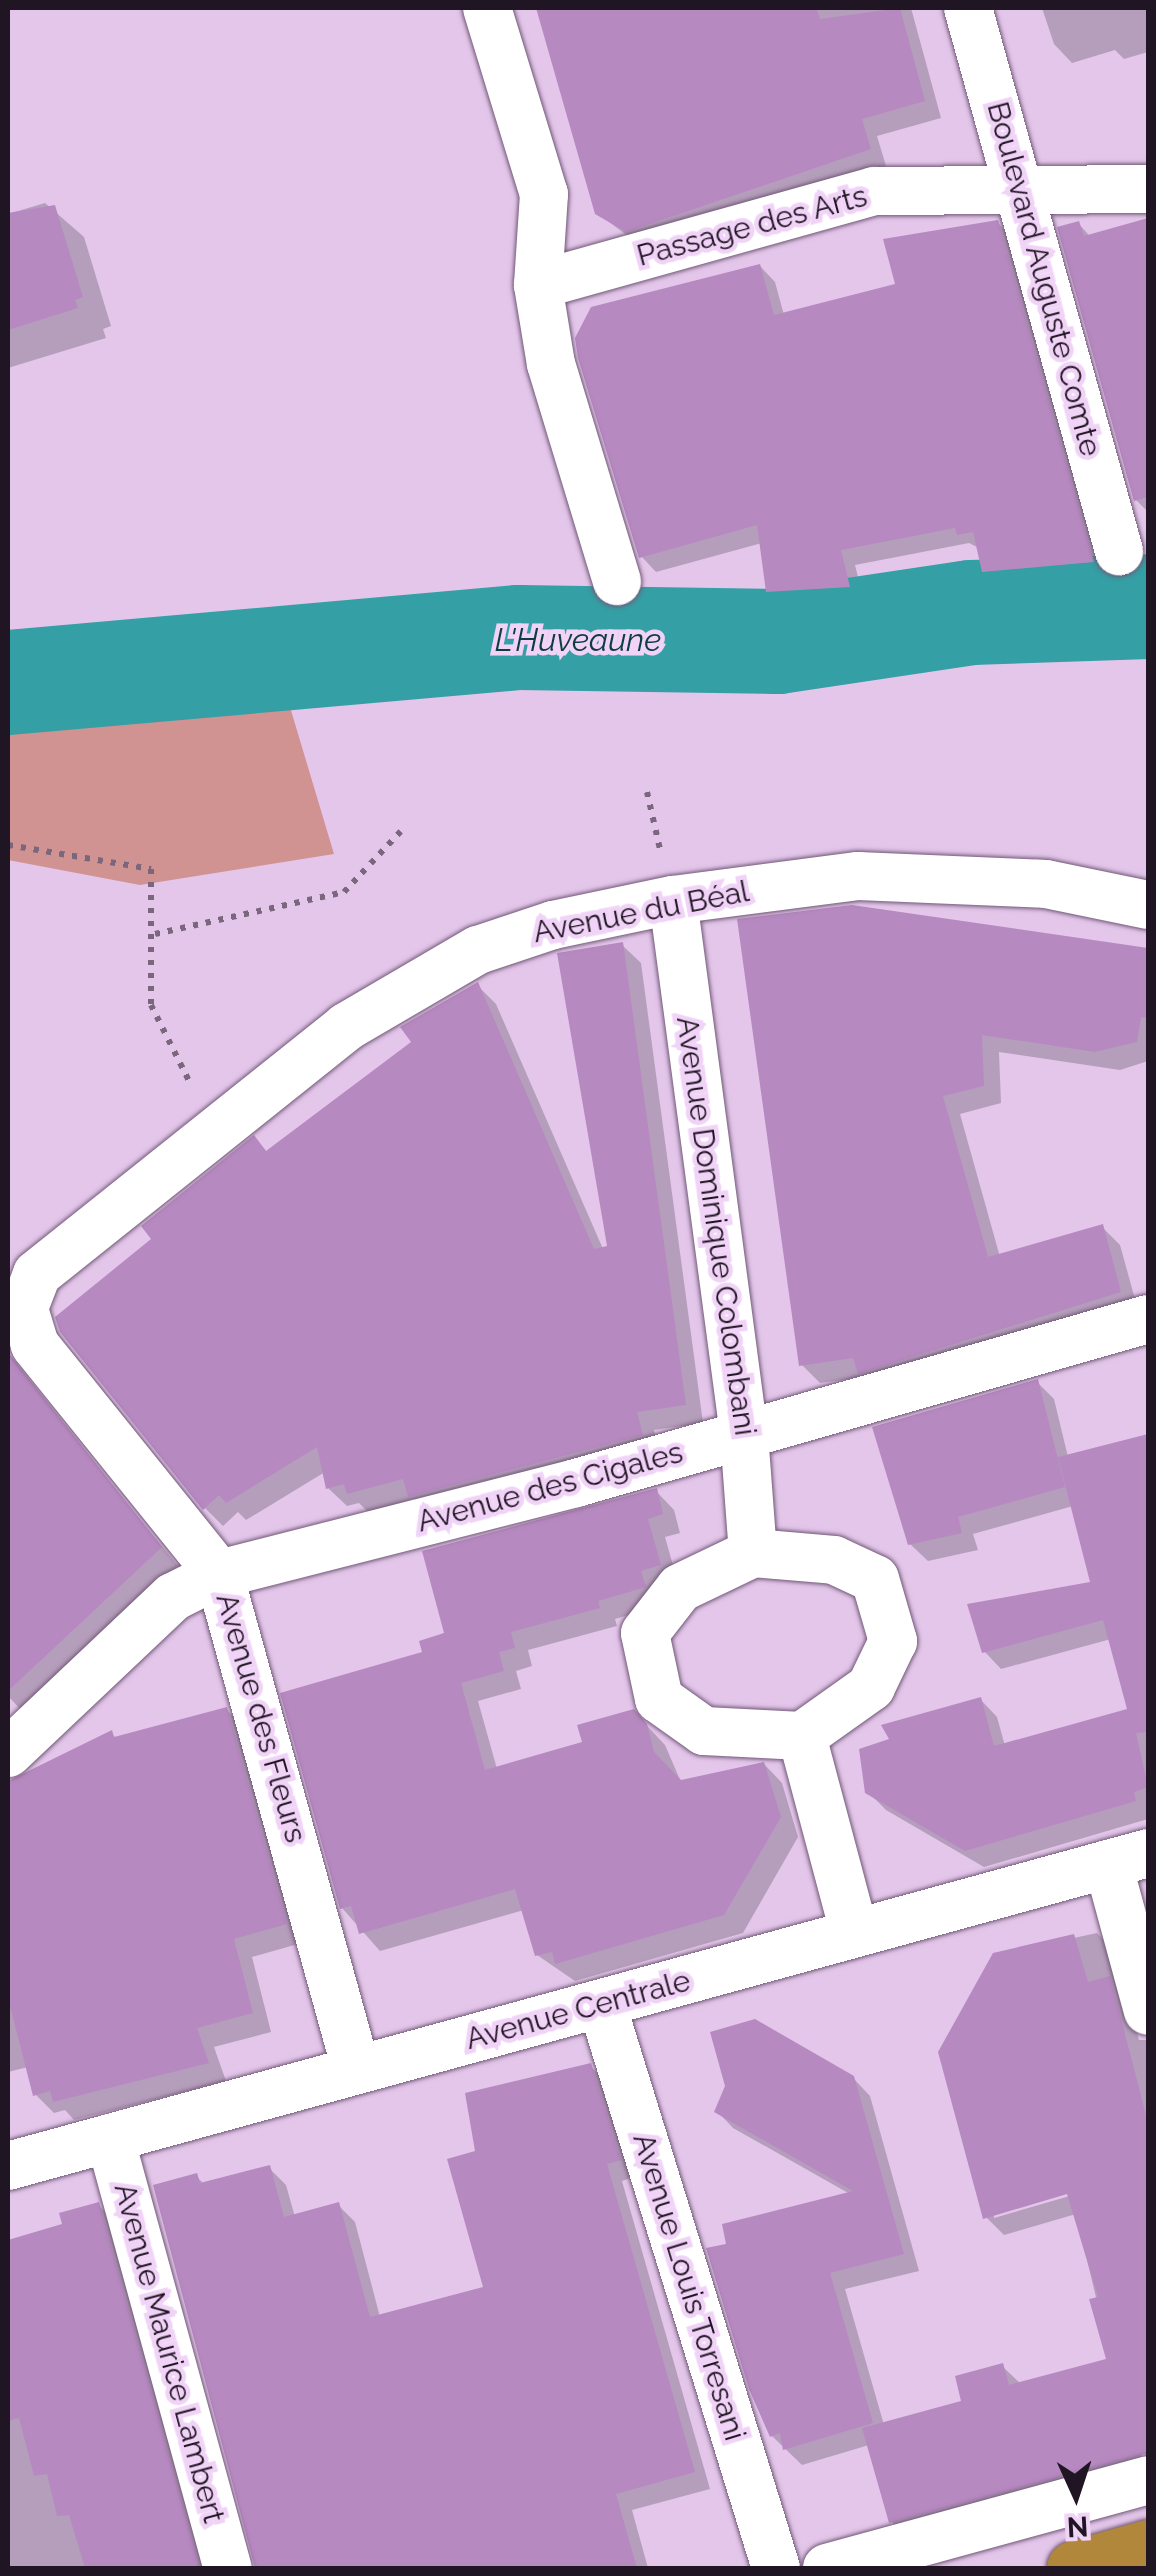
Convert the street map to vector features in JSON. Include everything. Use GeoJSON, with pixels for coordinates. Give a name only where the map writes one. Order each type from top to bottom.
{"type":"FeatureCollection","features":[{"type":"Feature","properties":{"kind":"highway"},"geometry":{"type":"LineString","coordinates":[[1074,2568],[1148,2547]]}},
{"type":"Feature","properties":{"kind":"street"},"geometry":{"type":"LineString","coordinates":[[487,8],[544,194],[538,285],[551,364],[617,581]]}},
{"type":"Feature","properties":{"kind":"street","name":"Boulevard Auguste Comte"},"geometry":{"type":"LineString","coordinates":[[968,8],[1022,190],[1118,551]]}},
{"type":"Feature","properties":{"kind":"street","name":"Passage des Arts"},"geometry":{"type":"LineString","coordinates":[[538,285],[874,192],[1148,189]]}},
{"type":"Feature","properties":{"kind":"street","name":"Avenue du Béal"},"geometry":{"type":"LineString","coordinates":[[24,1308],[37,1274],[214,1131],[346,1028],[478,950],[553,925],[673,900],[858,876],[944,875],[1046,884],[1148,905]]}},
{"type":"Feature","properties":{"kind":"street","name":"Avenue Dominique Colombani"},"geometry":{"type":"LineString","coordinates":[[673,900],[744,1434],[753,1552]]}},
{"type":"Feature","properties":{"kind":"street","name":"Avenue des Fleurs"},"geometry":{"type":"LineString","coordinates":[[24,1308],[34,1345],[220,1574],[356,2069]]}},
{"type":"Feature","properties":{"kind":"street","name":"Avenue des Cigales"},"geometry":{"type":"LineString","coordinates":[[8,1753],[173,1596],[220,1574],[744,1434],[1148,1318]]}},
{"type":"Feature","properties":{"kind":"street"},"geometry":{"type":"LineString","coordinates":[[753,1552],[834,1560],[875,1579],[893,1640],[872,1686],[802,1736],[704,1731],[659,1698],[644,1633],[680,1588],[753,1552]]}},
{"type":"Feature","properties":{"kind":"street"},"geometry":{"type":"LineString","coordinates":[[802,1736],[854,1932]]}},
{"type":"Feature","properties":{"kind":"street"},"geometry":{"type":"LineString","coordinates":[[1128,1859],[1148,2011]]}},
{"type":"Feature","properties":{"kind":"street","name":"Avenue Centrale"},"geometry":{"type":"LineString","coordinates":[[8,2166],[1128,1859]]}},
{"type":"Feature","properties":{"kind":"street","name":"Avenue Louis Torresani"},"geometry":{"type":"LineString","coordinates":[[602,2004],[776,2568]]}},
{"type":"Feature","properties":{"kind":"street","name":"Avenue Maurice Lambert"},"geometry":{"type":"LineString","coordinates":[[110,2138],[228,2568]]}},
{"type":"Feature","properties":{"kind":"street"},"geometry":{"type":"LineString","coordinates":[[827,2568],[1148,2480]]}},
{"type":"Feature","properties":{"kind":"path"},"geometry":{"type":"LineString","coordinates":[[156,934],[344,892],[401,831]]}},
{"type":"Feature","properties":{"kind":"path"},"geometry":{"type":"LineString","coordinates":[[8,845],[151,869],[156,934],[151,1004],[214,1131]]}},
{"type":"Feature","properties":{"kind":"shaded area"},"geometry":{"type":"Polygon","coordinates":[[[287,697],[334,854],[140,885],[8,860],[8,733],[287,697]]]}},
{"type":"Feature","properties":{"kind":"building"},"geometry":{"type":"Polygon","coordinates":[[[536,8],[816,8],[820,19],[900,8],[925,101],[862,119],[871,149],[626,232],[595,214],[536,8]]]}},
{"type":"Feature","properties":{"kind":"building"},"geometry":{"type":"Polygon","coordinates":[[[55,205],[83,297],[75,300],[78,308],[8,330],[8,213],[55,205]]]}},
{"type":"Feature","properties":{"kind":"building"},"geometry":{"type":"Polygon","coordinates":[[[1148,218],[1148,497],[1134,501],[1057,227],[1079,221],[1084,236],[1148,218]]]}},
{"type":"Feature","properties":{"kind":"building"},"geometry":{"type":"Polygon","coordinates":[[[998,220],[1094,562],[982,572],[973,532],[957,535],[955,528],[841,550],[850,587],[766,592],[757,525],[639,558],[578,358],[575,338],[591,307],[760,264],[774,315],[895,284],[883,239],[998,220]]]}},
{"type":"Feature","properties":{"kind":"building"},"geometry":{"type":"Polygon","coordinates":[[[852,905],[1148,948],[1148,1018],[1141,1017],[1137,1042],[1095,1052],[982,1035],[984,1086],[943,1096],[988,1257],[1103,1224],[1121,1292],[858,1374],[853,1358],[799,1366],[737,919],[852,905]]]}},
{"type":"Feature","properties":{"kind":"building"},"geometry":{"type":"Polygon","coordinates":[[[623,942],[686,1405],[637,1412],[643,1435],[408,1497],[403,1479],[347,1494],[344,1484],[326,1489],[317,1447],[226,1503],[219,1495],[203,1510],[60,1332],[55,1317],[151,1239],[141,1226],[254,1135],[266,1151],[411,1042],[400,1027],[478,982],[594,1249],[607,1246],[557,953],[623,942]]]}},
{"type":"Feature","properties":{"kind":"building"},"geometry":{"type":"Polygon","coordinates":[[[8,1357],[162,1547],[8,1691],[8,1357]]]}},
{"type":"Feature","properties":{"kind":"building"},"geometry":{"type":"Polygon","coordinates":[[[1038,1379],[1065,1487],[958,1517],[962,1533],[908,1545],[872,1427],[1038,1379]]]}},
{"type":"Feature","properties":{"kind":"building"},"geometry":{"type":"Polygon","coordinates":[[[1148,1434],[1148,1732],[1136,1733],[1148,1787],[1134,1792],[1136,1801],[965,1851],[865,1793],[859,1749],[889,1739],[881,1725],[981,1697],[994,1746],[1127,1709],[1103,1620],[982,1653],[967,1604],[1090,1582],[1058,1457],[1148,1434]]]}},
{"type":"Feature","properties":{"kind":"building"},"geometry":{"type":"Polygon","coordinates":[[[657,1488],[663,1514],[648,1519],[661,1565],[641,1571],[646,1587],[598,1601],[600,1608],[511,1632],[515,1648],[499,1652],[504,1671],[461,1683],[485,1770],[582,1742],[577,1725],[634,1709],[647,1724],[654,1752],[681,1780],[764,1762],[781,1817],[724,1915],[555,1964],[552,1952],[535,1956],[515,1889],[359,1934],[351,1906],[340,1909],[280,1693],[422,1652],[419,1641],[444,1633],[422,1551],[657,1488]]]}},
{"type":"Feature","properties":{"kind":"building"},"geometry":{"type":"Polygon","coordinates":[[[227,1707],[287,1924],[234,1939],[253,2013],[197,2028],[209,2063],[53,2102],[50,2091],[33,2096],[8,1998],[8,1781],[112,1730],[114,1737],[227,1707]]]}},
{"type":"Feature","properties":{"kind":"building"},"geometry":{"type":"Polygon","coordinates":[[[1074,1934],[1088,1982],[1110,1976],[1148,2123],[1148,2453],[889,2523],[862,2428],[961,2401],[955,2376],[1003,2363],[1009,2385],[1106,2359],[1089,2299],[1098,2297],[1067,2194],[983,2219],[938,2052],[993,1953],[1074,1934]]]}},
{"type":"Feature","properties":{"kind":"building"},"geometry":{"type":"Polygon","coordinates":[[[755,2019],[854,2076],[904,2254],[830,2273],[873,2423],[783,2450],[780,2433],[770,2437],[749,2389],[706,2248],[726,2244],[722,2224],[853,2191],[714,2112],[725,2086],[710,2032],[755,2019]]]}},
{"type":"Feature","properties":{"kind":"building"},"geometry":{"type":"Polygon","coordinates":[[[591,2063],[621,2160],[607,2164],[695,2472],[616,2494],[637,2568],[255,2568],[153,2185],[197,2173],[200,2183],[270,2165],[284,2217],[339,2202],[370,2317],[483,2287],[447,2159],[475,2151],[465,2093],[591,2063]]]}},
{"type":"Feature","properties":{"kind":"building"},"geometry":{"type":"Polygon","coordinates":[[[99,2202],[200,2568],[85,2568],[69,2515],[57,2516],[47,2474],[34,2476],[19,2418],[8,2421],[8,2240],[62,2224],[59,2213],[99,2202]]]}},
{"type":"Feature","properties":{"kind":"waterway","name":"L'Huveaune"},"geometry":{"type":"LineString","coordinates":[[8,682],[518,637],[777,641],[971,612],[1148,606]]}}]}
